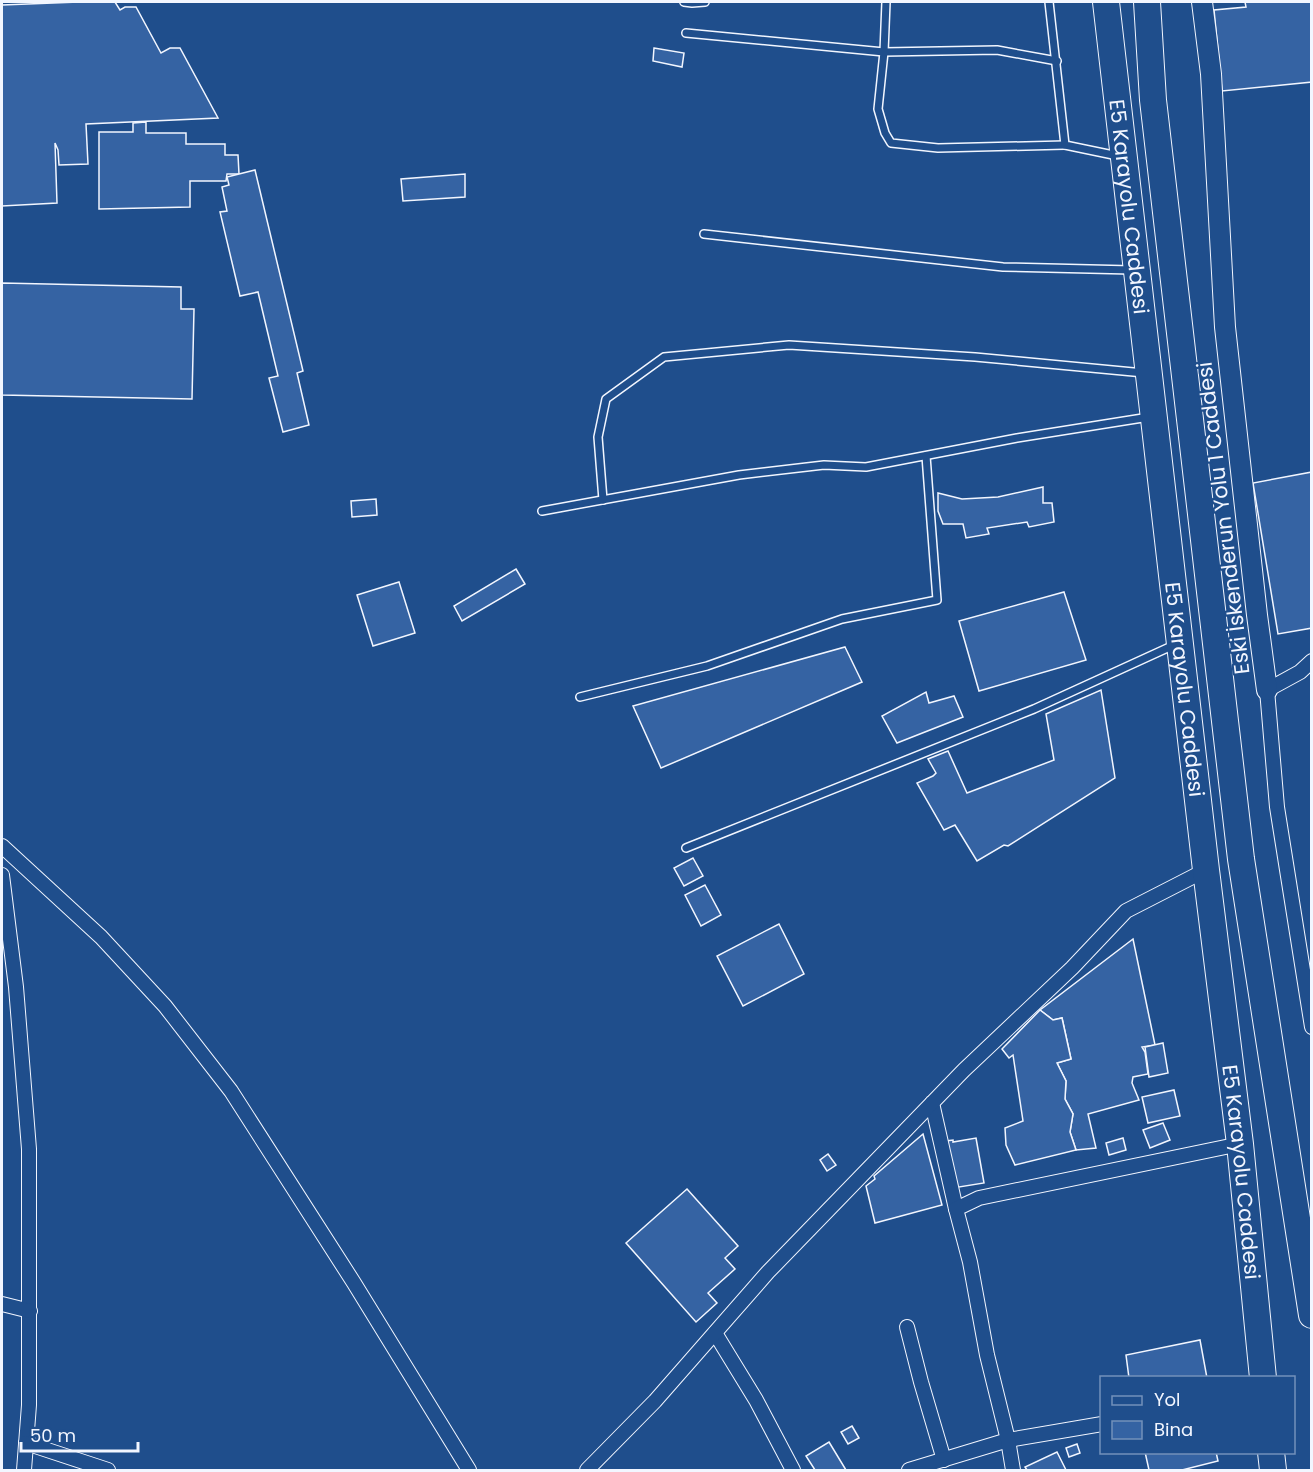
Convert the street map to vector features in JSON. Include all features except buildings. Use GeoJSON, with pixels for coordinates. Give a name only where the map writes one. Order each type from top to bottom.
{"type":"FeatureCollection","features":[{"type":"Feature","properties":{"kind":"highway","name":"E5 Karayolu Caddesi"},"geometry":{"type":"LineString","coordinates":[[1106,2],[1206,870],[1240,1144],[1263,1376]]}},
{"type":"Feature","properties":{"kind":"highway","name":"E5 Karayolu Caddesi"},"geometry":{"type":"LineString","coordinates":[[1147,2],[1153,100],[1240,859],[1311,1315]]}},
{"type":"Feature","properties":{"kind":"highway"},"geometry":{"type":"LineString","coordinates":[[1271,1454],[1273,1470]]}},
{"type":"Feature","properties":{"kind":"street","name":"Eski İskenderun Yolu 1 Caddesi"},"geometry":{"type":"LineString","coordinates":[[1202,2],[1210,74],[1225,327],[1267,690],[1277,807],[1311,1027]]}},
{"type":"Feature","properties":{"kind":"street"},"geometry":{"type":"LineString","coordinates":[[1267,690],[1300,672],[1311,661]]}},
{"type":"Feature","properties":{"kind":"street"},"geometry":{"type":"LineString","coordinates":[[2,846],[101,937],[165,1006],[231,1091],[354,1282],[469,1470]]}},
{"type":"Feature","properties":{"kind":"street"},"geometry":{"type":"LineString","coordinates":[[587,1470],[655,1401],[768,1272],[932,1104],[1072,968],[1126,911],[1206,870]]}},
{"type":"Feature","properties":{"kind":"street"},"geometry":{"type":"LineString","coordinates":[[2,875],[16,987],[29,1149],[29,1405],[24,1470]]}},
{"type":"Feature","properties":{"kind":"street"},"geometry":{"type":"LineString","coordinates":[[932,1104],[970,1262],[987,1355],[1013,1470]]}},
{"type":"Feature","properties":{"kind":"street"},"geometry":{"type":"LineString","coordinates":[[956,1209],[979,1198],[1240,1144]]}},
{"type":"Feature","properties":{"kind":"street"},"geometry":{"type":"LineString","coordinates":[[2,1304],[30,1311]]}},
{"type":"Feature","properties":{"kind":"street"},"geometry":{"type":"LineString","coordinates":[[907,1327],[944,1460]]}},
{"type":"Feature","properties":{"kind":"street"},"geometry":{"type":"LineString","coordinates":[[715,1334],[756,1400],[794,1470]]}},
{"type":"Feature","properties":{"kind":"street"},"geometry":{"type":"LineString","coordinates":[[909,1470],[1008,1440],[1100,1424]]}},
{"type":"Feature","properties":{"kind":"street"},"geometry":{"type":"LineString","coordinates":[[26,1443],[108,1470]]}},
{"type":"Feature","properties":{"kind":"lane"},"geometry":{"type":"LineString","coordinates":[[684,2],[705,2]]}},
{"type":"Feature","properties":{"kind":"lane"},"geometry":{"type":"LineString","coordinates":[[886,2],[885,52],[878,108],[885,133],[891,143],[938,148],[1065,146],[1124,157]]}},
{"type":"Feature","properties":{"kind":"lane"},"geometry":{"type":"LineString","coordinates":[[1049,2],[1065,146]]}},
{"type":"Feature","properties":{"kind":"lane"},"geometry":{"type":"LineString","coordinates":[[686,33],[885,52],[997,50],[1057,61]]}},
{"type":"Feature","properties":{"kind":"lane"},"geometry":{"type":"LineString","coordinates":[[704,234],[1003,267],[1137,270]]}},
{"type":"Feature","properties":{"kind":"lane"},"geometry":{"type":"LineString","coordinates":[[603,500],[598,437],[606,399],[664,357],[789,345],[975,357],[1149,374]]}},
{"type":"Feature","properties":{"kind":"lane"},"geometry":{"type":"LineString","coordinates":[[542,511],[739,475],[824,465],[866,467],[1017,438],[1154,417]]}},
{"type":"Feature","properties":{"kind":"lane"},"geometry":{"type":"LineString","coordinates":[[580,697],[707,666],[842,619],[936,600],[926,456]]}},
{"type":"Feature","properties":{"kind":"lane"},"geometry":{"type":"LineString","coordinates":[[686,848],[1034,709],[1180,642]]}}]}
